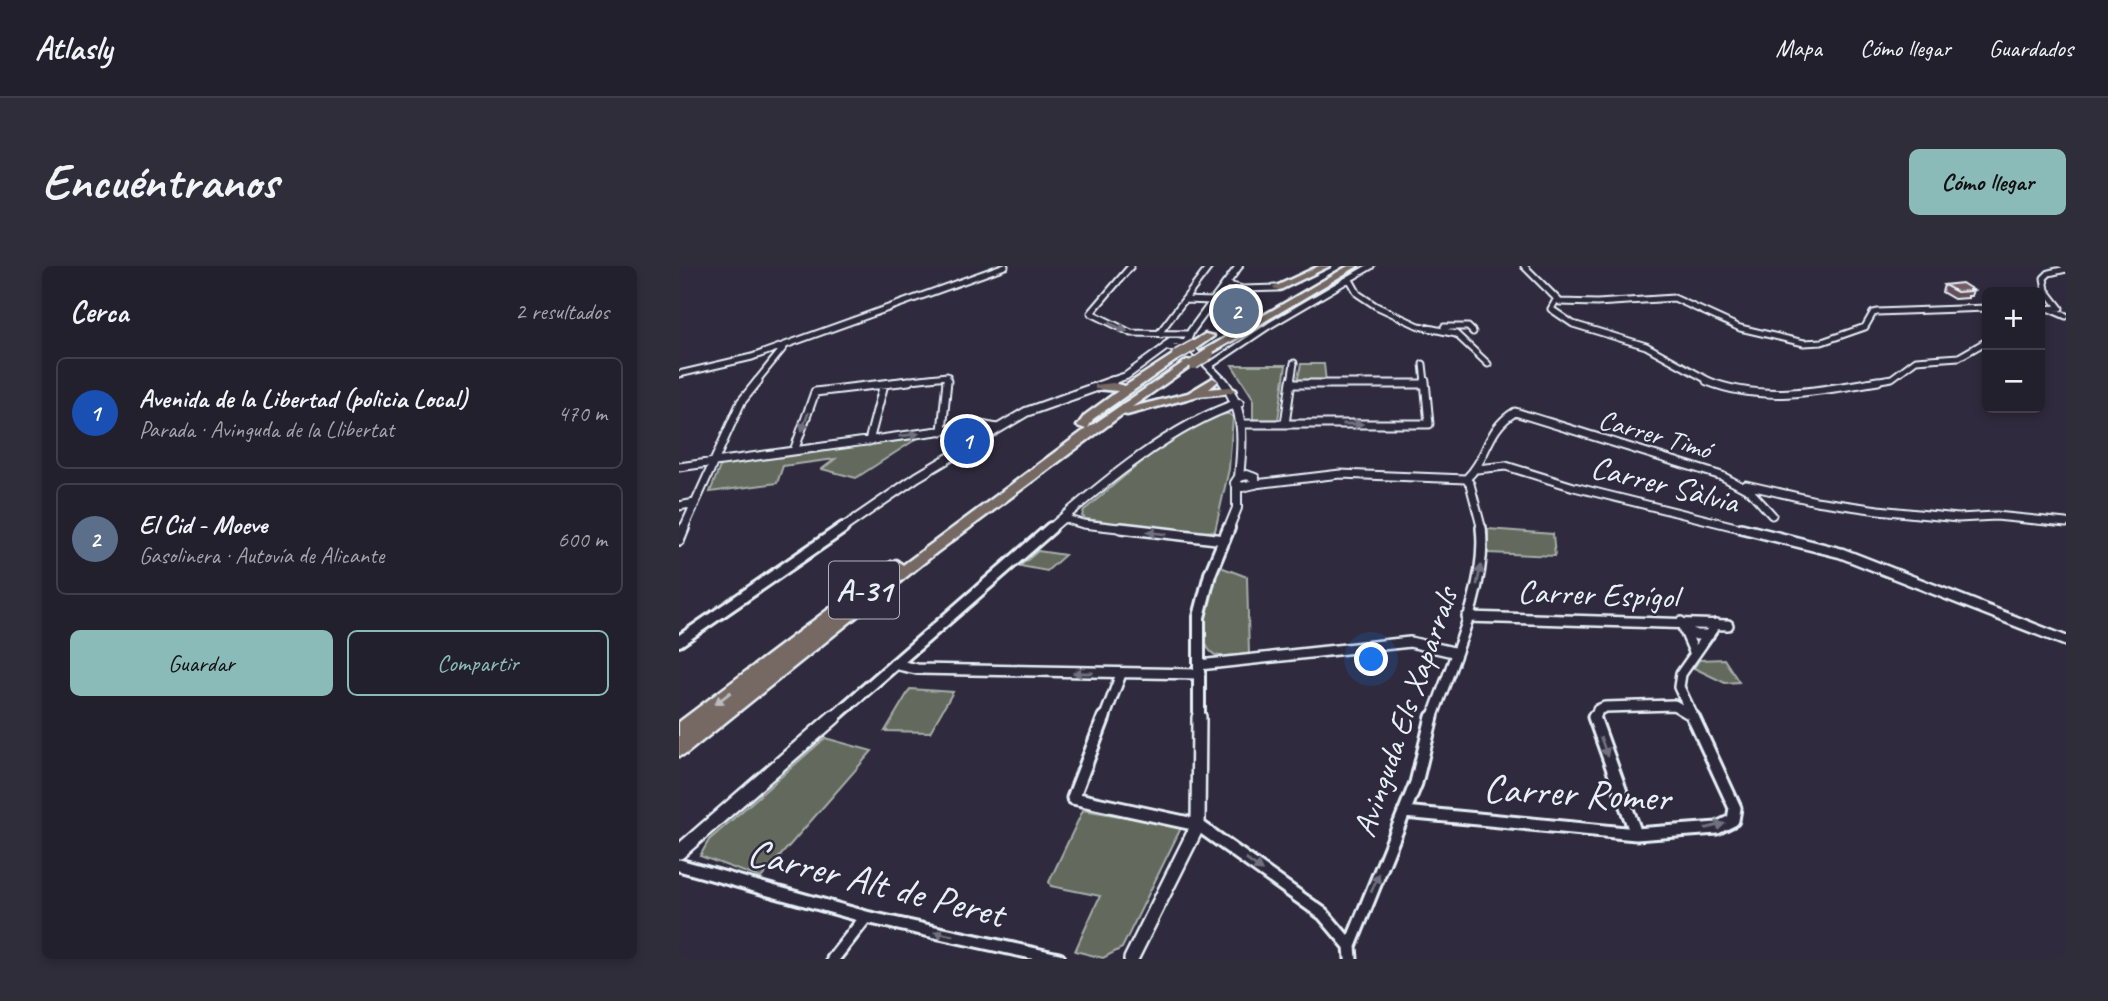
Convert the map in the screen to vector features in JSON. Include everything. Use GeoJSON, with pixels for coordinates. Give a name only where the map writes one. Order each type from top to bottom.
{"type":"FeatureCollection","features":[{"type":"Feature","properties":{"kind":"highway"},"geometry":{"type":"LineString","coordinates":[[1277,288],[1326,266]]}},
{"type":"Feature","properties":{"kind":"highway","name":"A-31"},"geometry":{"type":"LineString","coordinates":[[679,732],[1083,425],[1190,352],[1342,266]]}},
{"type":"Feature","properties":{"kind":"highway","name":"A-31"},"geometry":{"type":"LineString","coordinates":[[679,749],[1190,352],[1354,266]]}},
{"type":"Feature","properties":{"kind":"highway"},"geometry":{"type":"LineString","coordinates":[[1083,425],[1122,391],[1190,352],[1209,336]]}},
{"type":"Feature","properties":{"kind":"highway"},"geometry":{"type":"LineString","coordinates":[[1190,352],[1169,388],[1184,393],[1208,384]]}},
{"type":"Feature","properties":{"kind":"highway"},"geometry":{"type":"LineString","coordinates":[[1122,391],[1125,376]]}},
{"type":"Feature","properties":{"kind":"highway"},"geometry":{"type":"LineString","coordinates":[[1080,440],[1133,410],[1208,384],[1234,396]]}},
{"type":"Feature","properties":{"kind":"highway"},"geometry":{"type":"LineString","coordinates":[[1099,387],[1113,386],[1122,391]]}},
{"type":"Feature","properties":{"kind":"street"},"geometry":{"type":"LineString","coordinates":[[679,374],[752,357],[1005,266]]}},
{"type":"Feature","properties":{"kind":"street"},"geometry":{"type":"LineString","coordinates":[[1131,266],[1091,313],[1131,333],[1190,333]]}},
{"type":"Feature","properties":{"kind":"street"},"geometry":{"type":"LineString","coordinates":[[1161,335],[1160,331],[1210,266]]}},
{"type":"Feature","properties":{"kind":"street"},"geometry":{"type":"LineString","coordinates":[[1237,508],[1244,424],[1242,414],[1234,396],[1208,384],[1190,352],[1190,333],[1239,266]]}},
{"type":"Feature","properties":{"kind":"street"},"geometry":{"type":"LineString","coordinates":[[680,640],[917,477],[1026,412],[1125,376],[1155,355],[1190,352],[1270,324],[1371,266]]}},
{"type":"Feature","properties":{"kind":"street"},"geometry":{"type":"LineString","coordinates":[[1524,266],[1556,300],[1597,303],[1674,298],[1740,328],[1816,344],[1865,327],[1873,313],[1877,312],[1982,309]]}},
{"type":"Feature","properties":{"kind":"street"},"geometry":{"type":"LineString","coordinates":[[2052,310],[2060,308],[2046,290],[2044,278],[2049,273],[2066,270]]}},
{"type":"Feature","properties":{"kind":"street"},"geometry":{"type":"LineString","coordinates":[[1349,278],[1362,297],[1415,324],[1456,334],[1488,364]]}},
{"type":"Feature","properties":{"kind":"street"},"geometry":{"type":"LineString","coordinates":[[1225,284],[1260,292],[1261,295]]}},
{"type":"Feature","properties":{"kind":"street"},"geometry":{"type":"LineString","coordinates":[[1253,290],[1277,288]]}},
{"type":"Feature","properties":{"kind":"street"},"geometry":{"type":"LineString","coordinates":[[1219,293],[1244,289]]}},
{"type":"Feature","properties":{"kind":"street"},"geometry":{"type":"LineString","coordinates":[[1184,300],[1213,301]]}},
{"type":"Feature","properties":{"kind":"street"},"geometry":{"type":"LineString","coordinates":[[1556,300],[1551,309],[1573,324],[1646,346],[1717,385],[1766,395],[1827,390],[1892,378],[1916,360],[1959,357],[1982,344]]}},
{"type":"Feature","properties":{"kind":"street"},"geometry":{"type":"LineString","coordinates":[[2045,309],[2066,316]]}},
{"type":"Feature","properties":{"kind":"street"},"geometry":{"type":"LineString","coordinates":[[1415,324],[1468,327],[1473,332]]}},
{"type":"Feature","properties":{"kind":"street"},"geometry":{"type":"LineString","coordinates":[[1190,333],[1190,352]]}},
{"type":"Feature","properties":{"kind":"street"},"geometry":{"type":"LineString","coordinates":[[679,540],[741,402],[785,346]]}},
{"type":"Feature","properties":{"kind":"street"},"geometry":{"type":"LineString","coordinates":[[1285,424],[1294,363]]}},
{"type":"Feature","properties":{"kind":"street"},"geometry":{"type":"LineString","coordinates":[[1244,424],[1429,424],[1423,364]]}},
{"type":"Feature","properties":{"kind":"street"},"geometry":{"type":"LineString","coordinates":[[794,451],[815,392],[947,376],[942,430]]}},
{"type":"Feature","properties":{"kind":"street"},"geometry":{"type":"LineString","coordinates":[[869,441],[884,384]]}},
{"type":"Feature","properties":{"kind":"street"},"geometry":{"type":"LineString","coordinates":[[1291,384],[1425,384]]}},
{"type":"Feature","properties":{"kind":"street"},"geometry":{"type":"LineString","coordinates":[[679,852],[1063,518],[1174,432],[1217,410],[1234,396]]}},
{"type":"Feature","properties":{"kind":"street"},"geometry":{"type":"LineString","coordinates":[[1217,410],[1242,414]]}},
{"type":"Feature","properties":{"kind":"street","name":"Carrer Timó"},"geometry":{"type":"LineString","coordinates":[[1477,468],[1488,439],[1511,413],[1515,412],[1687,464],[1741,484],[1772,515]]}},
{"type":"Feature","properties":{"kind":"street"},"geometry":{"type":"LineString","coordinates":[[679,467],[981,425],[997,428]]}},
{"type":"Feature","properties":{"kind":"street"},"geometry":{"type":"LineString","coordinates":[[1242,457],[1254,481]]}},
{"type":"Feature","properties":{"kind":"street","name":"Carrer Sàlvia"},"geometry":{"type":"LineString","coordinates":[[1477,468],[1506,466],[1574,487],[1841,553],[2066,641]]}},
{"type":"Feature","properties":{"kind":"street"},"geometry":{"type":"LineString","coordinates":[[1238,481],[1369,474],[1465,479],[1477,468]]}},
{"type":"Feature","properties":{"kind":"street","name":"Avinguda Els Xaparrals"},"geometry":{"type":"LineString","coordinates":[[1350,953],[1416,783],[1429,726],[1467,617],[1481,567],[1483,542],[1470,484],[1465,479]]}},
{"type":"Feature","properties":{"kind":"street"},"geometry":{"type":"LineString","coordinates":[[1132,959],[1198,825],[1199,617],[1210,574],[1237,508],[1254,481]]}},
{"type":"Feature","properties":{"kind":"street"},"geometry":{"type":"LineString","coordinates":[[1741,484],[1816,501],[1878,510],[1958,518],[1996,516],[2066,523]]}},
{"type":"Feature","properties":{"kind":"street"},"geometry":{"type":"LineString","coordinates":[[679,506],[695,503]]}},
{"type":"Feature","properties":{"kind":"street"},"geometry":{"type":"LineString","coordinates":[[1063,518],[1083,524],[1225,540]]}},
{"type":"Feature","properties":{"kind":"street","name":"Carrer Espígol"},"geometry":{"type":"LineString","coordinates":[[1467,617],[1682,626],[1728,625]]}},
{"type":"Feature","properties":{"kind":"street"},"geometry":{"type":"LineString","coordinates":[[1636,834],[1594,716],[1598,710],[1605,707],[1679,701],[1681,674],[1716,624]]}},
{"type":"Feature","properties":{"kind":"street"},"geometry":{"type":"LineString","coordinates":[[1682,626],[1697,635],[1709,635]]}},
{"type":"Feature","properties":{"kind":"street"},"geometry":{"type":"LineString","coordinates":[[1682,626],[1695,654]]}},
{"type":"Feature","properties":{"kind":"street"},"geometry":{"type":"LineString","coordinates":[[894,664],[917,669],[1121,674],[1200,669],[1411,642],[1453,652]]}},
{"type":"Feature","properties":{"kind":"street"},"geometry":{"type":"LineString","coordinates":[[1121,674],[1073,799],[1198,825],[1323,914],[1350,953]]}},
{"type":"Feature","properties":{"kind":"street","name":"Carrer Romer"},"geometry":{"type":"LineString","coordinates":[[1404,812],[1636,834],[1717,828],[1733,820],[1735,808],[1693,716],[1679,701]]}},
{"type":"Feature","properties":{"kind":"street","name":"Carrer Alt de Peret"},"geometry":{"type":"LineString","coordinates":[[679,865],[866,917],[1059,959]]}},
{"type":"Feature","properties":{"kind":"street"},"geometry":{"type":"LineString","coordinates":[[833,959],[866,917]]}},
{"type":"Feature","properties":{"kind":"green space"},"geometry":{"type":"Polygon","coordinates":[[[1301,364],[1324,364],[1326,382],[1297,382],[1301,364]]]}},
{"type":"Feature","properties":{"kind":"green space"},"geometry":{"type":"Polygon","coordinates":[[[1232,365],[1286,365],[1278,420],[1253,420],[1253,398],[1232,365]]]}},
{"type":"Feature","properties":{"kind":"green space"},"geometry":{"type":"Polygon","coordinates":[[[1229,414],[1233,417],[1229,469],[1215,531],[1195,533],[1086,519],[1082,516],[1084,510],[1175,437],[1213,417],[1229,414]]]}},
{"type":"Feature","properties":{"kind":"green space"},"geometry":{"type":"Polygon","coordinates":[[[921,436],[856,478],[822,469],[835,459],[783,466],[777,483],[710,492],[721,464],[921,436]]]}},
{"type":"Feature","properties":{"kind":"green space"},"geometry":{"type":"Polygon","coordinates":[[[1488,529],[1553,534],[1555,556],[1488,553],[1488,529]]]}},
{"type":"Feature","properties":{"kind":"green space"},"geometry":{"type":"Polygon","coordinates":[[[1038,551],[1065,555],[1047,571],[1020,566],[1038,551]]]}},
{"type":"Feature","properties":{"kind":"green space"},"geometry":{"type":"Polygon","coordinates":[[[1218,566],[1247,577],[1249,654],[1219,656],[1211,652],[1207,645],[1205,623],[1218,566]]]}},
{"type":"Feature","properties":{"kind":"green space"},"geometry":{"type":"Polygon","coordinates":[[[1724,659],[1739,682],[1725,683],[1694,668],[1699,660],[1724,659]]]}},
{"type":"Feature","properties":{"kind":"green space"},"geometry":{"type":"Polygon","coordinates":[[[910,689],[953,692],[930,732],[885,731],[910,689]]]}},
{"type":"Feature","properties":{"kind":"green space"},"geometry":{"type":"Polygon","coordinates":[[[825,738],[872,751],[761,878],[700,856],[709,840],[825,738]]]}},
{"type":"Feature","properties":{"kind":"green space"},"geometry":{"type":"Polygon","coordinates":[[[1083,810],[1182,826],[1122,948],[1103,958],[1075,951],[1100,896],[1051,886],[1049,882],[1083,810]]]}},
{"type":"Feature","properties":{"kind":"building"},"geometry":{"type":"Polygon","coordinates":[[[1962,283],[1973,290],[1957,292],[1944,285],[1962,283]]]}},
{"type":"Feature","properties":{"kind":"place","name":"El Cid - Moeve"},"geometry":{"type":"Point","coordinates":[1236,311]}},
{"type":"Feature","properties":{"kind":"place","name":"Avenida de la Libertad (policia Local)"},"geometry":{"type":"Point","coordinates":[967,441]}}]}
